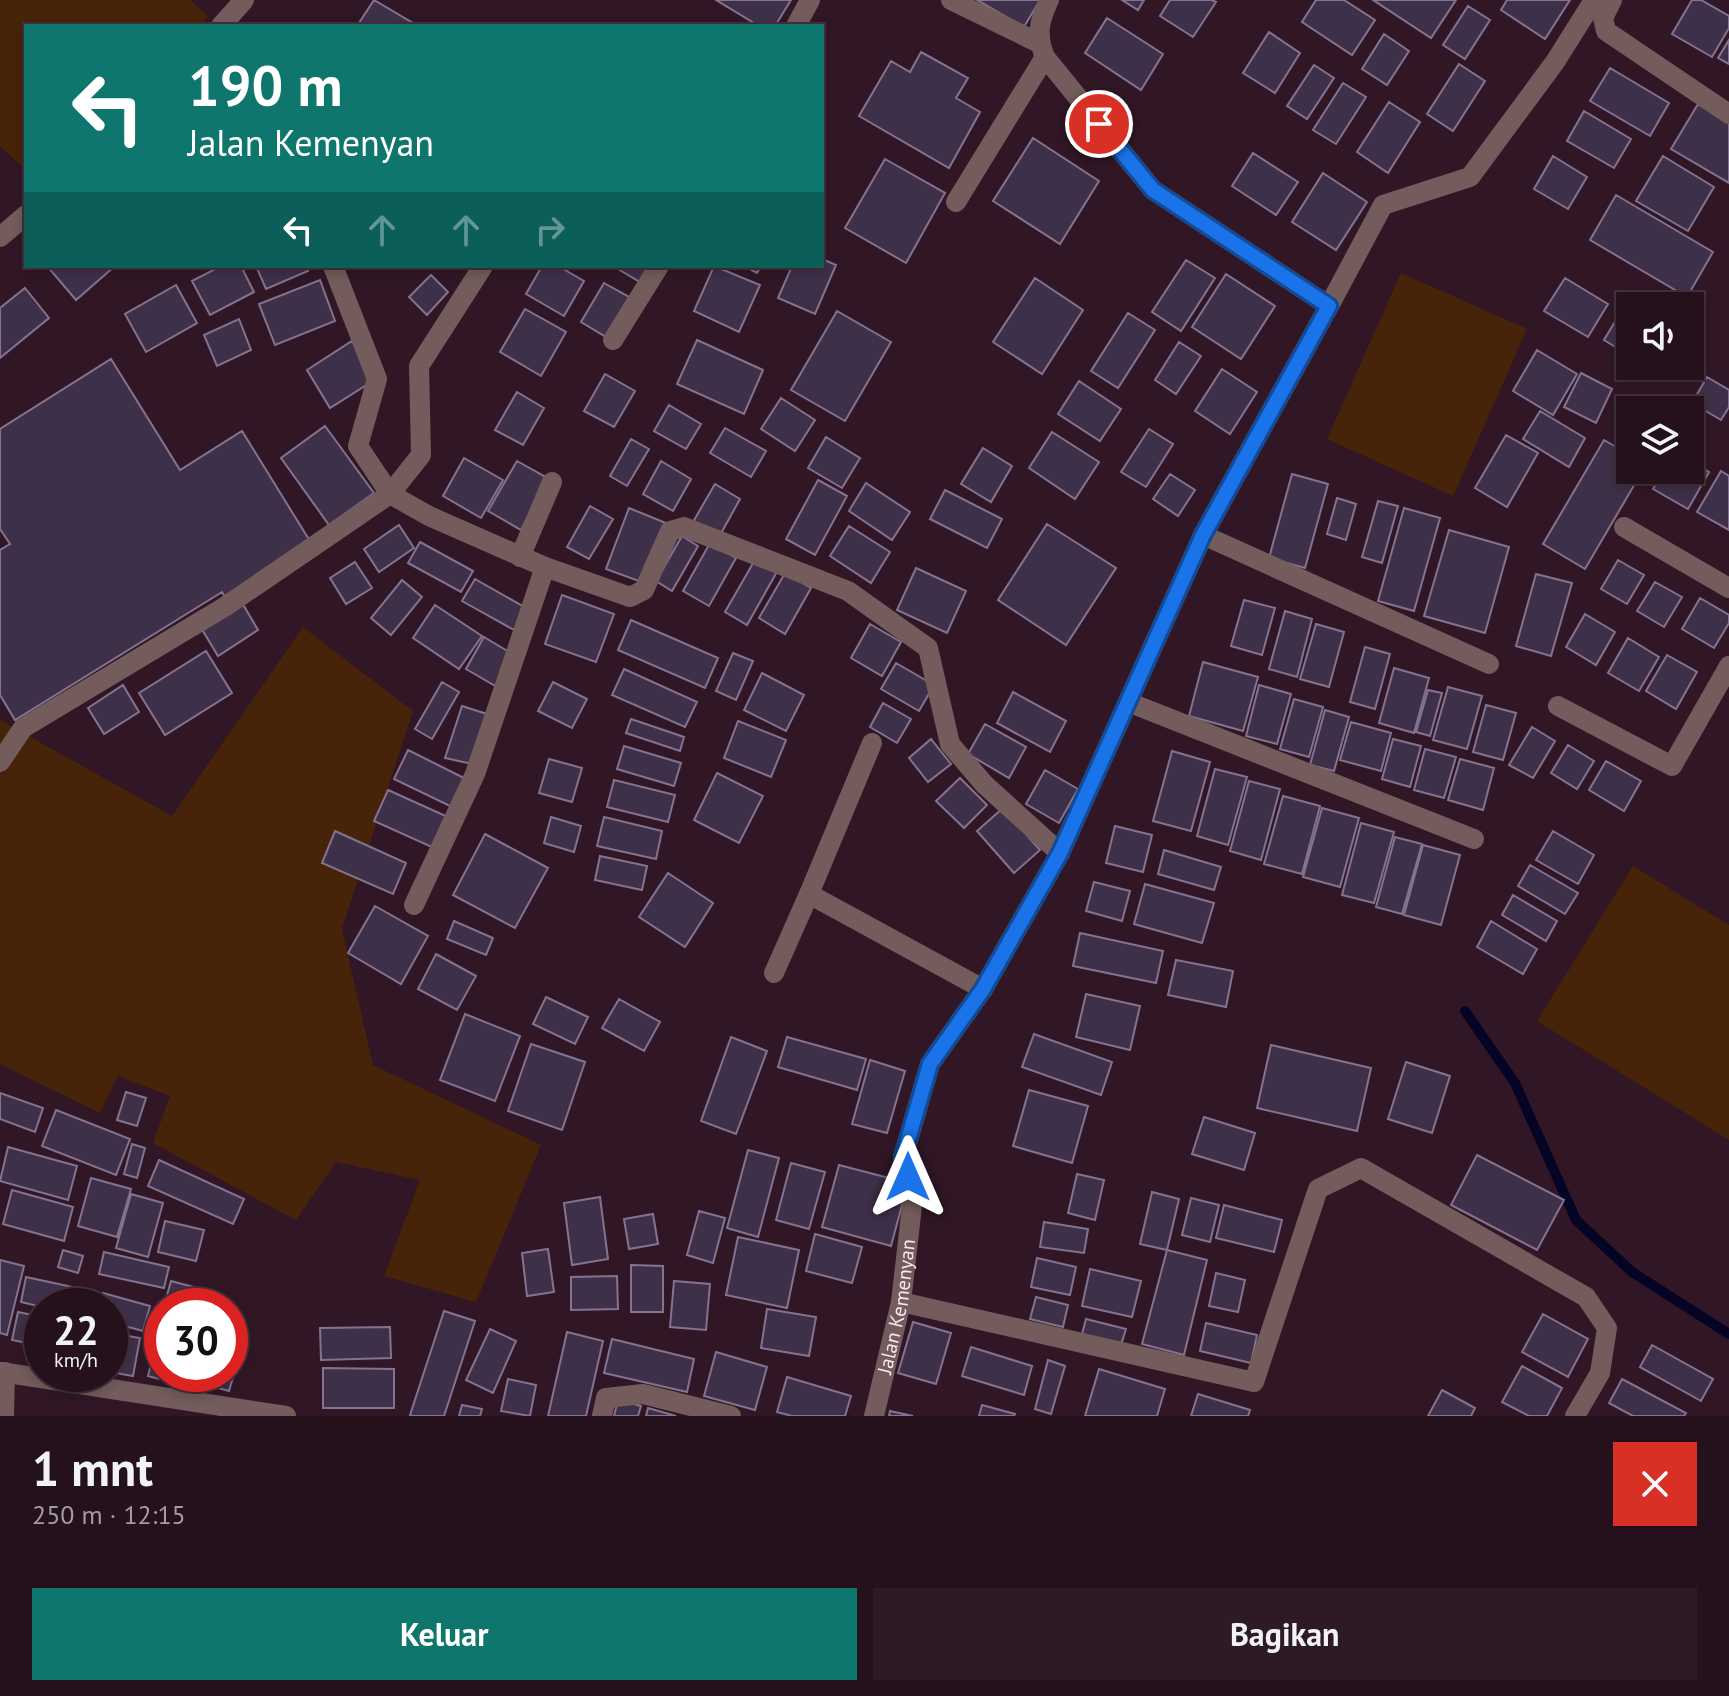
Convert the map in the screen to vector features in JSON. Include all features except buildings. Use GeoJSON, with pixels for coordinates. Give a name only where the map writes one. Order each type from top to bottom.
{"type":"FeatureCollection","features":[{"type":"Feature","properties":{"kind":"street"},"geometry":{"type":"LineString","coordinates":[[797,24],[810,0]]}},
{"type":"Feature","properties":{"kind":"street"},"geometry":{"type":"LineString","coordinates":[[951,0],[1042,50],[1153,190],[1329,306]]}},
{"type":"Feature","properties":{"kind":"street"},"geometry":{"type":"LineString","coordinates":[[956,202],[1042,50],[1039,20],[1049,0]]}},
{"type":"Feature","properties":{"kind":"street","name":"Jalan Kemenyan"},"geometry":{"type":"LineString","coordinates":[[874,1416],[901,1302],[913,1197],[903,1157],[930,1064],[983,989],[1060,853],[1203,535],[1383,205],[1470,177],[1555,62],[1594,0]]}},
{"type":"Feature","properties":{"kind":"street"},"geometry":{"type":"LineString","coordinates":[[1612,0],[1603,18],[1606,31],[1729,114]]}},
{"type":"Feature","properties":{"kind":"street"},"geometry":{"type":"LineString","coordinates":[[0,237],[24,217]]}},
{"type":"Feature","properties":{"kind":"street"},"geometry":{"type":"LineString","coordinates":[[334,268],[377,379],[358,446],[390,494],[429,516],[520,557],[630,597],[644,590],[670,531],[684,527],[848,591],[928,648],[950,744],[984,784],[1060,853]]}},
{"type":"Feature","properties":{"kind":"street"},"geometry":{"type":"LineString","coordinates":[[0,762],[23,728],[226,606],[390,494],[421,455],[419,366],[482,268]]}},
{"type":"Feature","properties":{"kind":"street"},"geometry":{"type":"LineString","coordinates":[[613,340],[658,268]]}},
{"type":"Feature","properties":{"kind":"street"},"geometry":{"type":"LineString","coordinates":[[520,557],[552,482]]}},
{"type":"Feature","properties":{"kind":"street"},"geometry":{"type":"LineString","coordinates":[[1624,527],[1729,588]]}},
{"type":"Feature","properties":{"kind":"street"},"geometry":{"type":"LineString","coordinates":[[1203,535],[1489,664]]}},
{"type":"Feature","properties":{"kind":"street"},"geometry":{"type":"LineString","coordinates":[[414,905],[475,774],[545,567]]}},
{"type":"Feature","properties":{"kind":"street"},"geometry":{"type":"LineString","coordinates":[[1558,706],[1672,766],[1729,666]]}},
{"type":"Feature","properties":{"kind":"street"},"geometry":{"type":"LineString","coordinates":[[1128,702],[1474,839]]}},
{"type":"Feature","properties":{"kind":"street"},"geometry":{"type":"LineString","coordinates":[[774,973],[872,743]]}},
{"type":"Feature","properties":{"kind":"street"},"geometry":{"type":"LineString","coordinates":[[809,894],[983,989]]}},
{"type":"Feature","properties":{"kind":"street"},"geometry":{"type":"LineString","coordinates":[[901,1302],[1254,1382],[1318,1189],[1361,1168],[1586,1297],[1607,1328],[1600,1373],[1575,1416]]}},
{"type":"Feature","properties":{"kind":"street"},"geometry":{"type":"LineString","coordinates":[[4,1416],[2,1372],[281,1415]]}},
{"type":"Feature","properties":{"kind":"street"},"geometry":{"type":"LineString","coordinates":[[602,1416],[606,1398],[643,1394],[731,1416]]}},
{"type":"Feature","properties":{"kind":"shaded area"},"geometry":{"type":"Polygon","coordinates":[[[0,0],[190,0],[208,16],[202,24],[24,24],[24,168],[0,146],[0,0]]]}},
{"type":"Feature","properties":{"kind":"shaded area"},"geometry":{"type":"Polygon","coordinates":[[[1401,273],[1527,329],[1453,496],[1327,439],[1401,273]]]}},
{"type":"Feature","properties":{"kind":"shaded area"},"geometry":{"type":"Polygon","coordinates":[[[303,627],[413,711],[342,929],[373,1065],[541,1145],[476,1302],[384,1276],[420,1180],[336,1162],[296,1220],[153,1143],[170,1096],[118,1076],[100,1113],[0,1064],[0,720],[172,816],[303,627]]]}},
{"type":"Feature","properties":{"kind":"shaded area"},"geometry":{"type":"Polygon","coordinates":[[[1633,866],[1729,925],[1729,1140],[1537,1021],[1633,866]]]}},
{"type":"Feature","properties":{"kind":"waterway"},"geometry":{"type":"LineString","coordinates":[[1465,1011],[1515,1083],[1576,1220],[1632,1272],[1729,1334]]}},
{"type":"Feature","properties":{"kind":"route"},"geometry":{"type":"LineString","coordinates":[[908,1177],[903,1157],[930,1064],[983,989],[1060,853],[1203,535],[1329,306],[1153,190],[1099,124]]}}]}
